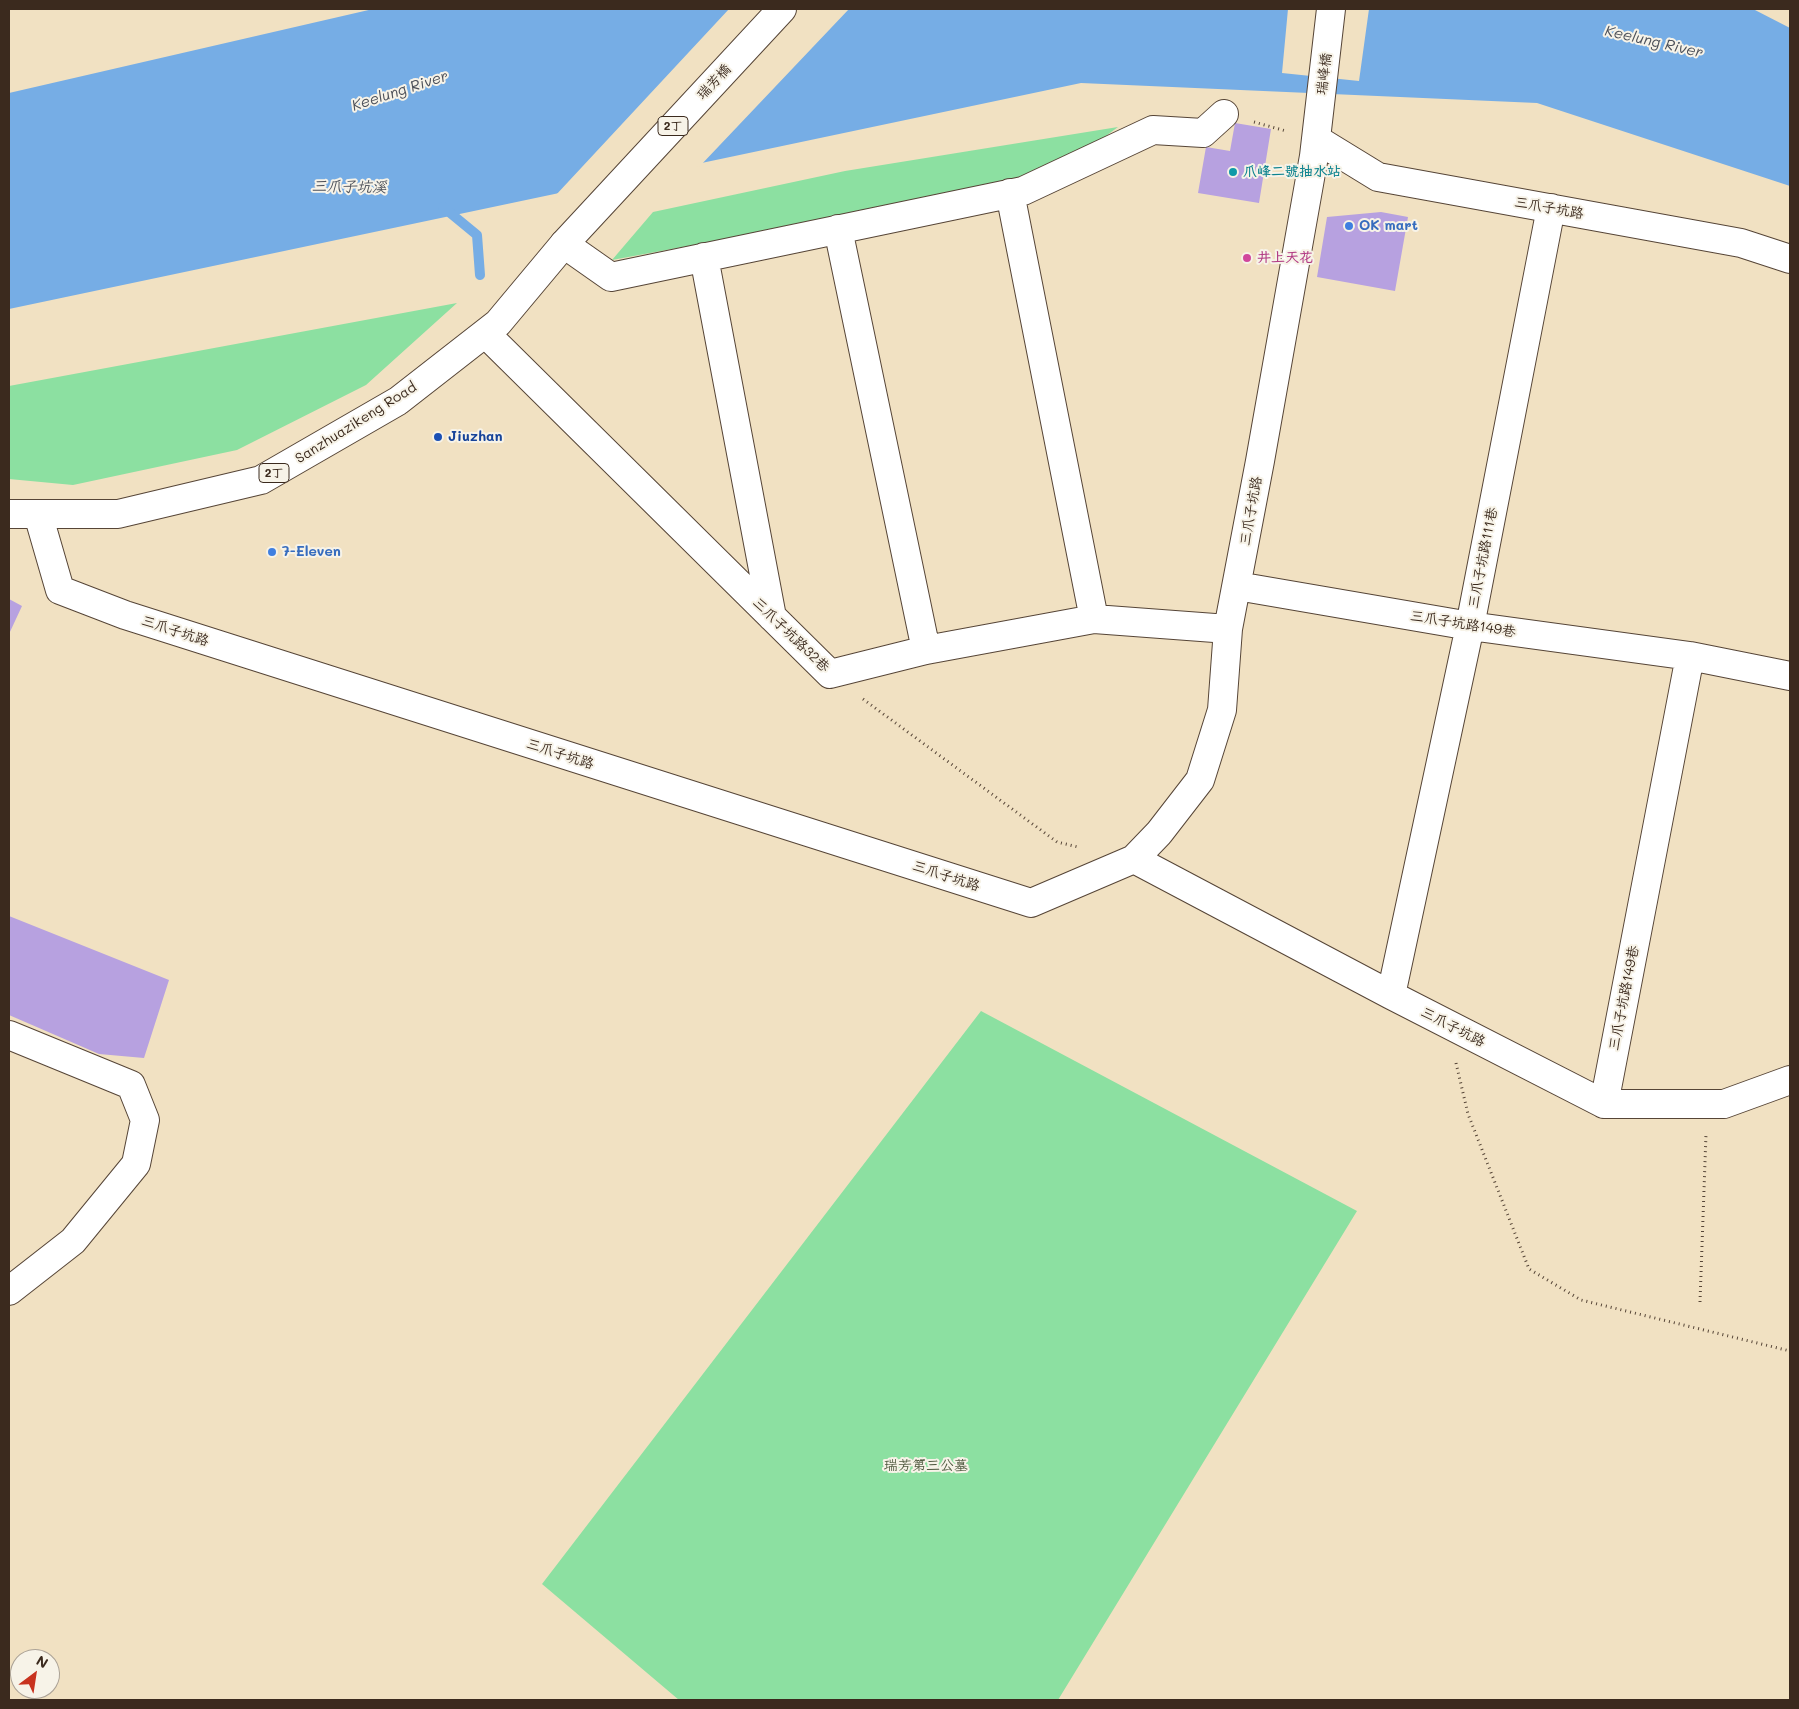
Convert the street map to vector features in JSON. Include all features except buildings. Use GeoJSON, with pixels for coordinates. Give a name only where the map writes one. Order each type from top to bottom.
{"type":"FeatureCollection","features":[{"type":"Feature","properties":{"kind":"street","name":"瑞芳橋"},"geometry":{"type":"LineString","coordinates":[[564,244],[782,9]]}},
{"type":"Feature","properties":{"kind":"street","name":"瑞峰橋"},"geometry":{"type":"LineString","coordinates":[[1316,138],[1331,9]]}},
{"type":"Feature","properties":{"kind":"street"},"geometry":{"type":"LineString","coordinates":[[564,244],[611,277],[1023,191],[1153,130],[1203,133],[1224,114]]}},
{"type":"Feature","properties":{"kind":"street","name":"三爪子坑路"},"geometry":{"type":"LineString","coordinates":[[38,514],[60,590],[125,615],[1031,903],[1134,859],[1159,833],[1200,780],[1222,710],[1228,629],[1316,138],[1378,177],[1741,243],[1790,259]]}},
{"type":"Feature","properties":{"kind":"street"},"geometry":{"type":"LineString","coordinates":[[1010,193],[1094,619]]}},
{"type":"Feature","properties":{"kind":"street","name":"三爪子坑路111巷"},"geometry":{"type":"LineString","coordinates":[[1391,995],[1470,626],[1552,208]]}},
{"type":"Feature","properties":{"kind":"street"},"geometry":{"type":"LineString","coordinates":[[838,229],[926,650]]}},
{"type":"Feature","properties":{"kind":"street","name":"Sanzhuazikeng Road"},"geometry":{"type":"LineString","coordinates":[[9,514],[118,514],[261,480],[398,401],[486,334],[498,323],[564,244]]}},
{"type":"Feature","properties":{"kind":"street"},"geometry":{"type":"LineString","coordinates":[[704,258],[772,617]]}},
{"type":"Feature","properties":{"kind":"street","name":"三爪子坑路32巷"},"geometry":{"type":"LineString","coordinates":[[486,334],[830,674],[926,650],[1094,619],[1228,629]]}},
{"type":"Feature","properties":{"kind":"street","name":"三爪子坑路149巷"},"geometry":{"type":"LineString","coordinates":[[1237,586],[1470,626],[1690,656],[1790,676]]}},
{"type":"Feature","properties":{"kind":"street","name":"三爪子坑路149巷"},"geometry":{"type":"LineString","coordinates":[[1604,1104],[1690,656]]}},
{"type":"Feature","properties":{"kind":"street","name":"三爪子坑路"},"geometry":{"type":"LineString","coordinates":[[1134,859],[1446,1024],[1604,1104],[1724,1104],[1790,1080]]}},
{"type":"Feature","properties":{"kind":"street"},"geometry":{"type":"LineString","coordinates":[[9,1035],[131,1085],[145,1120],[136,1164],[73,1241],[9,1290]]}},
{"type":"Feature","properties":{"kind":"path"},"geometry":{"type":"LineString","coordinates":[[1224,114],[1316,138]]}},
{"type":"Feature","properties":{"kind":"path"},"geometry":{"type":"LineString","coordinates":[[830,674],[1057,842],[1086,849]]}},
{"type":"Feature","properties":{"kind":"path"},"geometry":{"type":"LineString","coordinates":[[1446,1024],[1468,1114],[1529,1269],[1581,1300],[1790,1351]]}},
{"type":"Feature","properties":{"kind":"path"},"geometry":{"type":"LineString","coordinates":[[1700,1302],[1707,1104]]}},
{"type":"Feature","properties":{"kind":"green space"},"geometry":{"type":"Polygon","coordinates":[[[1118,127],[1060,170],[917,204],[612,260],[653,212],[845,171],[1118,127]]]}},
{"type":"Feature","properties":{"kind":"green space"},"geometry":{"type":"Polygon","coordinates":[[[457,303],[366,385],[237,450],[73,485],[9,479],[9,386],[457,303]]]}},
{"type":"Feature","properties":{"kind":"green space","name":"瑞芳第三公墓"},"geometry":{"type":"Polygon","coordinates":[[[981,1011],[1357,1211],[1058,1700],[679,1700],[542,1584],[981,1011]]]}},
{"type":"Feature","properties":{"kind":"water","name":"Keelung River"},"geometry":{"type":"Polygon","coordinates":[[[373,9],[1753,9],[1790,28],[1790,186],[1537,103],[1081,83],[9,309],[9,93],[373,9]]]}},
{"type":"Feature","properties":{"kind":"pier"},"geometry":{"type":"Polygon","coordinates":[[[729,9],[849,9],[700,166],[555,196],[729,9]]]}},
{"type":"Feature","properties":{"kind":"pier"},"geometry":{"type":"Polygon","coordinates":[[[1288,9],[1369,9],[1359,81],[1282,73],[1288,9]]]}},
{"type":"Feature","properties":{"kind":"waterway","name":"三爪子坑溪"},"geometry":{"type":"LineString","coordinates":[[443,207],[477,235],[480,275]]}},
{"type":"Feature","properties":{"kind":"place","name":"爪峰二號抽水站"},"geometry":{"type":"Point","coordinates":[1233,172]}},
{"type":"Feature","properties":{"kind":"place","name":"OK mart"},"geometry":{"type":"Point","coordinates":[1349,226]}},
{"type":"Feature","properties":{"kind":"place","name":"井上天花"},"geometry":{"type":"Point","coordinates":[1247,258]}},
{"type":"Feature","properties":{"kind":"place","name":"Jiuzhan"},"geometry":{"type":"Point","coordinates":[438,437]}},
{"type":"Feature","properties":{"kind":"place","name":"7-Eleven"},"geometry":{"type":"Point","coordinates":[272,552]}}]}
